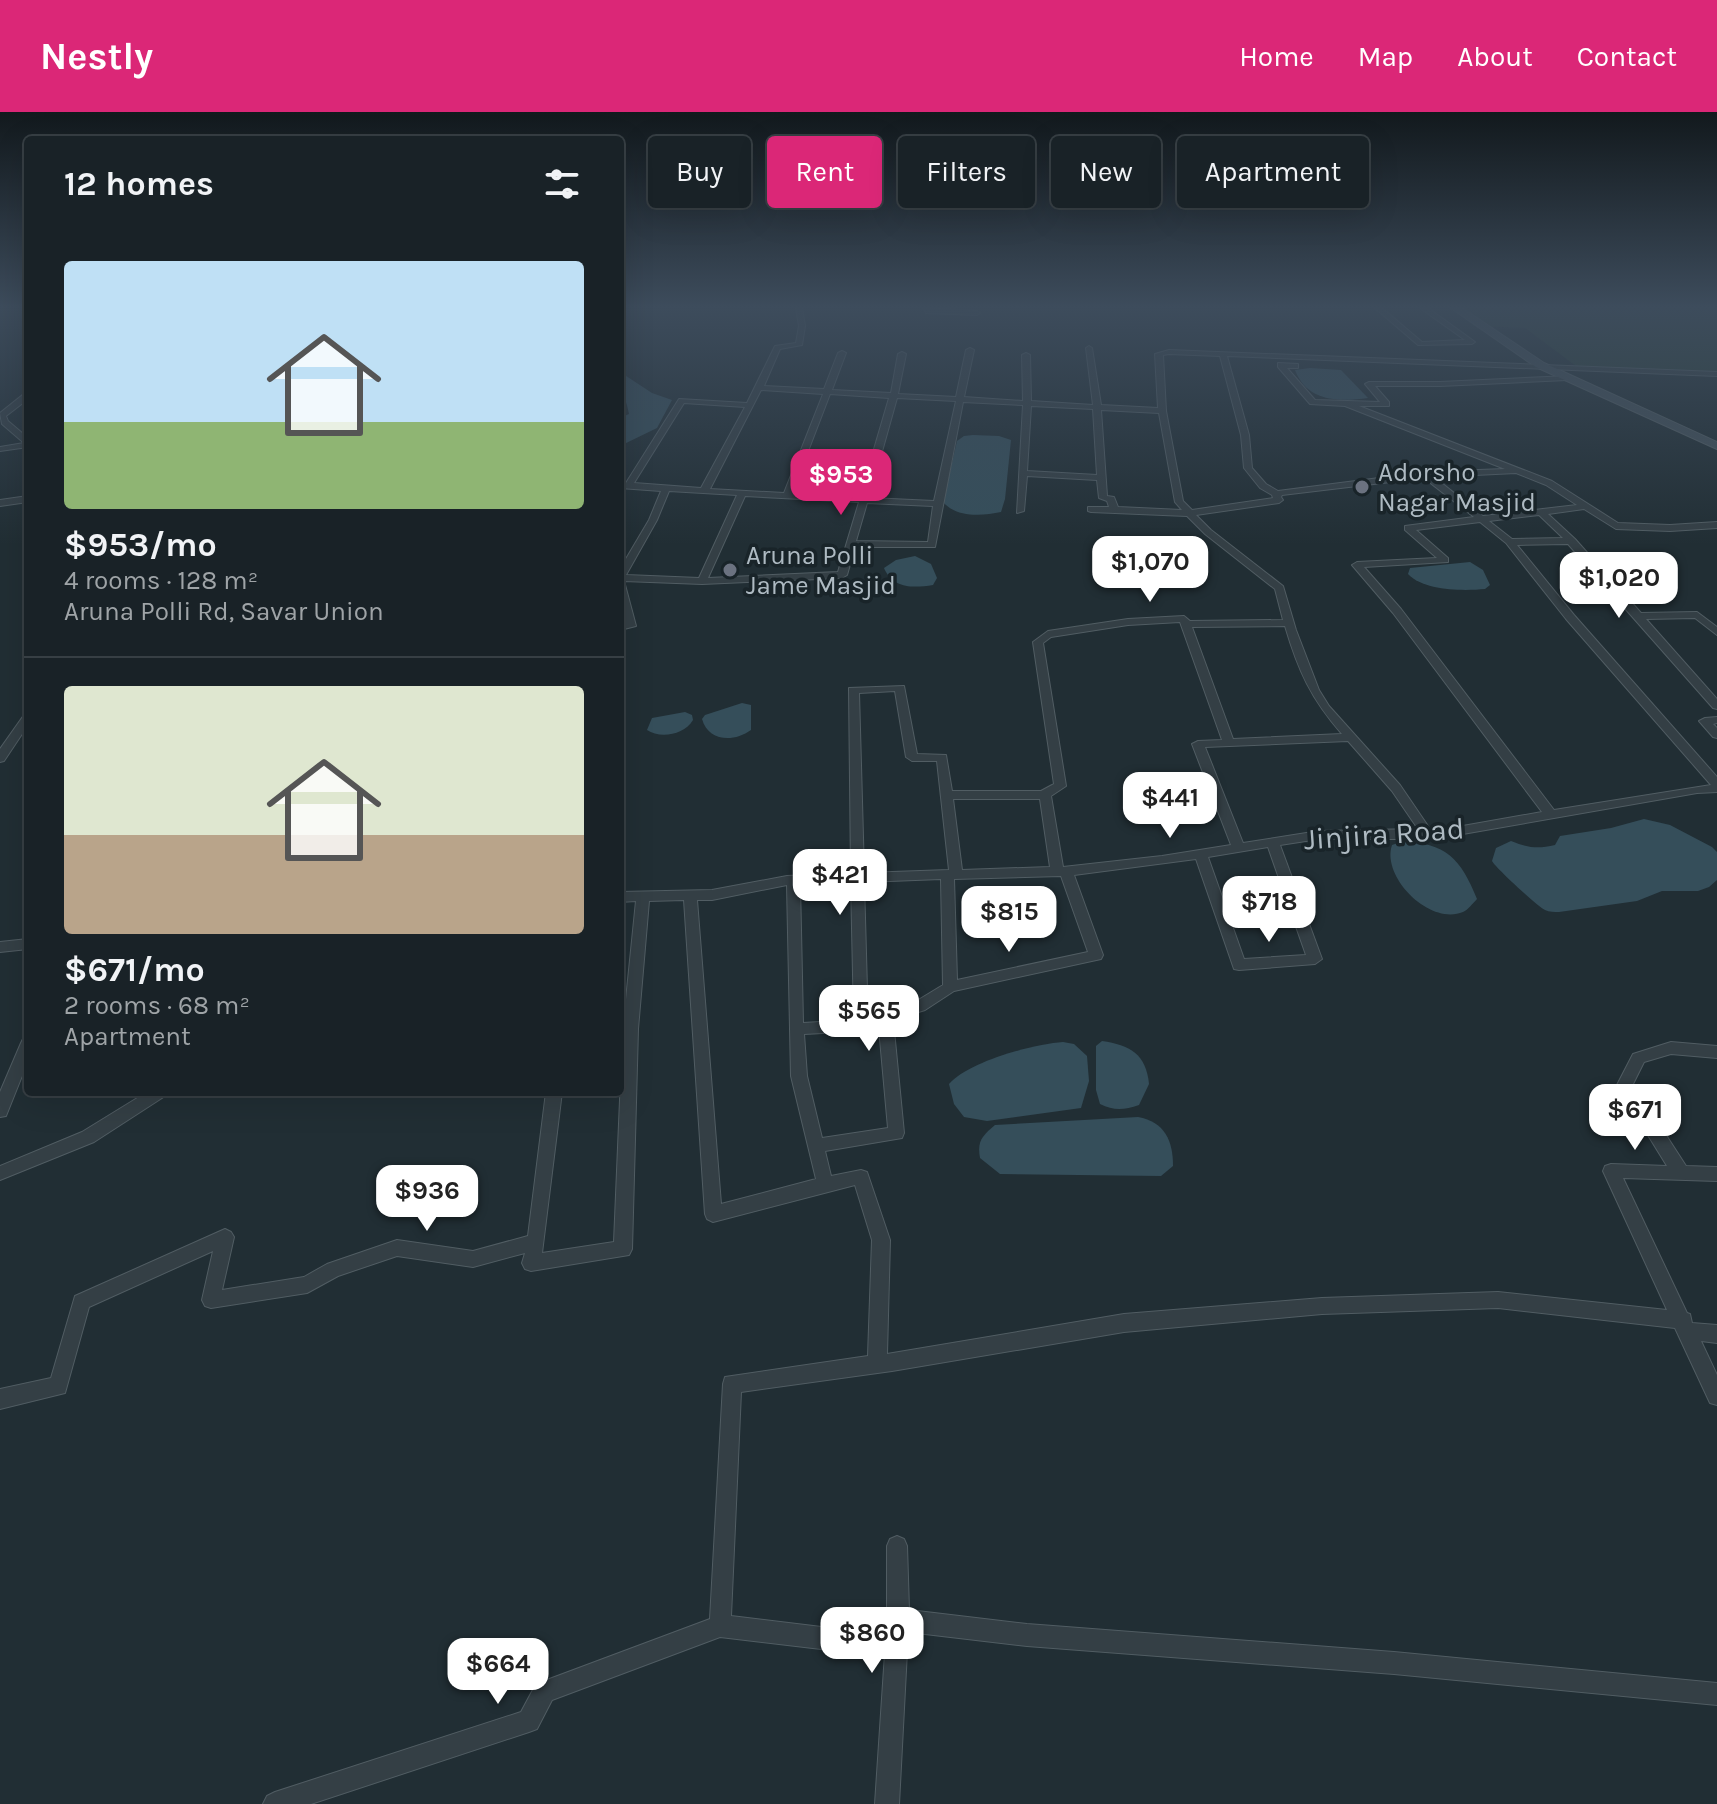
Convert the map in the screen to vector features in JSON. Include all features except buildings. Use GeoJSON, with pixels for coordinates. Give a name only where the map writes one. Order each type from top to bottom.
{"type":"FeatureCollection","features":[{"type":"Feature","properties":{"kind":"main road"},"geometry":{"type":"LineString","coordinates":[[1588,387],[1717,446]]}},
{"type":"Feature","properties":{"kind":"street"},"geometry":{"type":"LineString","coordinates":[[787,496],[829,387]]}},
{"type":"Feature","properties":{"kind":"street"},"geometry":{"type":"LineString","coordinates":[[624,579],[702,581],[842,575],[896,387]]}},
{"type":"Feature","properties":{"kind":"street"},"geometry":{"type":"LineString","coordinates":[[850,544],[932,545],[963,387]]}},
{"type":"Feature","properties":{"kind":"street"},"geometry":{"type":"LineString","coordinates":[[1020,511],[1027,387]]}},
{"type":"Feature","properties":{"kind":"street"},"geometry":{"type":"LineString","coordinates":[[1094,387],[1103,498],[1111,499],[1114,510]]}},
{"type":"Feature","properties":{"kind":"street"},"geometry":{"type":"LineString","coordinates":[[1161,387],[1162,411],[1179,502],[1280,588],[1289,623],[1314,690],[1325,708],[1396,788],[1427,833]]}},
{"type":"Feature","properties":{"kind":"street"},"geometry":{"type":"LineString","coordinates":[[1232,387],[1245,435],[1248,468],[1263,486],[1277,494],[1426,475],[1520,470]]}},
{"type":"Feature","properties":{"kind":"street"},"geometry":{"type":"LineString","coordinates":[[1300,387],[1313,402],[1386,404],[1372,387]]}},
{"type":"Feature","properties":{"kind":"street"},"geometry":{"type":"LineString","coordinates":[[704,491],[759,388],[1162,411]]}},
{"type":"Feature","properties":{"kind":"street"},"geometry":{"type":"LineString","coordinates":[[24,398],[2,415],[5,422],[24,439]]}},
{"type":"Feature","properties":{"kind":"street"},"geometry":{"type":"LineString","coordinates":[[624,486],[682,401],[751,405]]}},
{"type":"Feature","properties":{"kind":"street"},"geometry":{"type":"LineString","coordinates":[[1346,404],[1549,483],[1616,526],[1717,525]]}},
{"type":"Feature","properties":{"kind":"street"},"geometry":{"type":"LineString","coordinates":[[0,449],[24,444]]}},
{"type":"Feature","properties":{"kind":"street"},"geometry":{"type":"LineString","coordinates":[[1023,473],[1101,478]]}},
{"type":"Feature","properties":{"kind":"street"},"geometry":{"type":"LineString","coordinates":[[1426,475],[1510,542],[1570,617],[1717,786]]}},
{"type":"Feature","properties":{"kind":"street"},"geometry":{"type":"LineString","coordinates":[[624,486],[938,504]]}},
{"type":"Feature","properties":{"kind":"street"},"geometry":{"type":"LineString","coordinates":[[624,572],[653,520],[666,489]]}},
{"type":"Feature","properties":{"kind":"street"},"geometry":{"type":"LineString","coordinates":[[702,581],[742,493]]}},
{"type":"Feature","properties":{"kind":"street"},"geometry":{"type":"LineString","coordinates":[[1091,509],[1189,513],[1279,500],[1277,494]]}},
{"type":"Feature","properties":{"kind":"street"},"geometry":{"type":"LineString","coordinates":[[0,503],[24,500]]}},
{"type":"Feature","properties":{"kind":"street"},"geometry":{"type":"LineString","coordinates":[[1551,815],[1406,622],[1357,565],[1445,560],[1408,528],[1583,507]]}},
{"type":"Feature","properties":{"kind":"street"},"geometry":{"type":"LineString","coordinates":[[1541,512],[1572,541],[1717,706]]}},
{"type":"Feature","properties":{"kind":"street"},"geometry":{"type":"LineString","coordinates":[[1510,542],[1572,541]]}},
{"type":"Feature","properties":{"kind":"street"},"geometry":{"type":"LineString","coordinates":[[624,596],[631,626],[624,627]]}},
{"type":"Feature","properties":{"kind":"street"},"geometry":{"type":"LineString","coordinates":[[1638,616],[1697,615],[1717,632]]}},
{"type":"Feature","properties":{"kind":"street"},"geometry":{"type":"LineString","coordinates":[[947,795],[1043,795],[1060,786],[1038,642],[1048,634],[1128,622],[1184,619],[1229,743]]}},
{"type":"Feature","properties":{"kind":"street"},"geometry":{"type":"LineString","coordinates":[[1186,624],[1289,623]]}},
{"type":"Feature","properties":{"kind":"street"},"geometry":{"type":"LineString","coordinates":[[796,1029],[861,1025],[853,690],[900,688],[912,757],[942,758],[951,874],[950,987]]}},
{"type":"Feature","properties":{"kind":"street"},"geometry":{"type":"LineString","coordinates":[[1717,720],[1705,721],[1717,735]]}},
{"type":"Feature","properties":{"kind":"street"},"geometry":{"type":"LineString","coordinates":[[0,758],[24,723]]}},
{"type":"Feature","properties":{"kind":"street"},"geometry":{"type":"LineString","coordinates":[[1239,849],[1198,744],[1351,737]]}},
{"type":"Feature","properties":{"kind":"street","name":"Jinjira Road"},"geometry":{"type":"LineString","coordinates":[[624,897],[712,895],[793,880],[1062,871],[1239,849],[1319,835],[1427,833],[1717,786]]}},
{"type":"Feature","properties":{"kind":"street"},"geometry":{"type":"LineString","coordinates":[[815,1146],[896,1133],[885,1017],[920,1006],[950,987],[1096,955],[1062,871],[1043,795]]}},
{"type":"Feature","properties":{"kind":"street"},"geometry":{"type":"LineString","coordinates":[[1201,854],[1239,965],[1315,959],[1273,843]]}},
{"type":"Feature","properties":{"kind":"street"},"geometry":{"type":"LineString","coordinates":[[793,880],[799,1076],[825,1184]]}},
{"type":"Feature","properties":{"kind":"street"},"geometry":{"type":"LineString","coordinates":[[690,896],[713,1214],[861,1177],[881,1240],[877,1364]]}},
{"type":"Feature","properties":{"kind":"street"},"geometry":{"type":"LineString","coordinates":[[554,1096],[531,1263],[623,1249],[626,1086],[635,957],[643,897]]}},
{"type":"Feature","properties":{"kind":"street"},"geometry":{"type":"LineString","coordinates":[[0,947],[24,944]]}},
{"type":"Feature","properties":{"kind":"street"},"geometry":{"type":"LineString","coordinates":[[1681,1173],[1625,1085],[1638,1058],[1671,1048],[1717,1052]]}},
{"type":"Feature","properties":{"kind":"street"},"geometry":{"type":"LineString","coordinates":[[0,1111],[6,1080],[24,1050]]}},
{"type":"Feature","properties":{"kind":"street"},"geometry":{"type":"LineString","coordinates":[[0,1173],[88,1137],[154,1096]]}},
{"type":"Feature","properties":{"kind":"street"},"geometry":{"type":"LineString","coordinates":[[1717,1174],[1611,1171],[1717,1396]]}},
{"type":"Feature","properties":{"kind":"street"},"geometry":{"type":"LineString","coordinates":[[0,1399],[58,1386],[81,1302],[225,1237],[211,1300],[307,1285],[333,1270],[397,1248],[473,1259],[536,1242]]}},
{"type":"Feature","properties":{"kind":"street"},"geometry":{"type":"LineString","coordinates":[[720,1626],[732,1384],[877,1364],[1124,1323],[1322,1306],[1498,1300],[1686,1326],[1717,1334]]}},
{"type":"Feature","properties":{"kind":"street"},"geometry":{"type":"LineString","coordinates":[[887,1804],[898,1624],[897,1546]]}},
{"type":"Feature","properties":{"kind":"street"},"geometry":{"type":"LineString","coordinates":[[275,1804],[529,1721],[544,1692],[720,1626],[838,1640],[908,1621],[1027,1635],[1394,1663],[1717,1694]]}},
{"type":"Feature","properties":{"kind":"water"},"geometry":{"type":"Polygon","coordinates":[[[624,387],[643,387],[672,400],[657,428],[624,444],[624,416],[629,414],[624,387]]]}},
{"type":"Feature","properties":{"kind":"water"},"geometry":{"type":"Polygon","coordinates":[[[1357,387],[1368,398],[1325,398],[1307,388],[1357,387]]]}},
{"type":"Feature","properties":{"kind":"water"},"geometry":{"type":"Polygon","coordinates":[[[973,435],[999,436],[1011,440],[1001,512],[978,515],[962,513],[943,502],[957,441],[973,435]]]}},
{"type":"Feature","properties":{"kind":"water"},"geometry":{"type":"Polygon","coordinates":[[[915,556],[931,564],[937,578],[933,585],[904,586],[893,580],[884,568],[896,560],[915,556]]]}},
{"type":"Feature","properties":{"kind":"water"},"geometry":{"type":"Polygon","coordinates":[[[1470,562],[1483,570],[1490,585],[1485,589],[1434,587],[1408,574],[1410,568],[1470,562]]]}},
{"type":"Feature","properties":{"kind":"water"},"geometry":{"type":"Polygon","coordinates":[[[742,703],[751,705],[751,730],[737,737],[722,738],[715,736],[705,726],[702,719],[705,715],[742,703]]]}},
{"type":"Feature","properties":{"kind":"water"},"geometry":{"type":"Polygon","coordinates":[[[685,712],[692,715],[693,720],[678,732],[658,734],[647,730],[652,718],[685,712]]]}},
{"type":"Feature","properties":{"kind":"water"},"geometry":{"type":"Polygon","coordinates":[[[1644,819],[1670,825],[1712,847],[1717,852],[1717,880],[1698,891],[1662,891],[1637,901],[1552,912],[1535,902],[1492,861],[1496,848],[1511,841],[1533,847],[1549,846],[1555,845],[1560,836],[1644,819]]]}},
{"type":"Feature","properties":{"kind":"water"},"geometry":{"type":"Polygon","coordinates":[[[1401,842],[1441,849],[1458,863],[1477,899],[1465,911],[1450,914],[1436,912],[1411,896],[1394,871],[1391,858],[1392,845],[1401,842]]]}},
{"type":"Feature","properties":{"kind":"water"},"geometry":{"type":"Polygon","coordinates":[[[1102,1041],[1128,1048],[1140,1058],[1149,1084],[1139,1105],[1119,1109],[1100,1104],[1096,1090],[1096,1046],[1102,1041]]]}},
{"type":"Feature","properties":{"kind":"water"},"geometry":{"type":"Polygon","coordinates":[[[1063,1042],[1074,1044],[1087,1056],[1089,1081],[1081,1108],[987,1121],[964,1117],[954,1104],[949,1084],[971,1068],[1019,1050],[1063,1042]]]}},
{"type":"Feature","properties":{"kind":"water"},"geometry":{"type":"Polygon","coordinates":[[[1138,1117],[1155,1123],[1169,1141],[1173,1166],[1161,1176],[1000,1174],[980,1158],[982,1139],[995,1125],[1138,1117]]]}},
{"type":"Feature","properties":{"kind":"place","name":"Adorsho Nagar Masjid"},"geometry":{"type":"Point","coordinates":[1362,487]}},
{"type":"Feature","properties":{"kind":"place","name":"Aruna Polli Jame Masjid"},"geometry":{"type":"Point","coordinates":[730,570]}}]}
